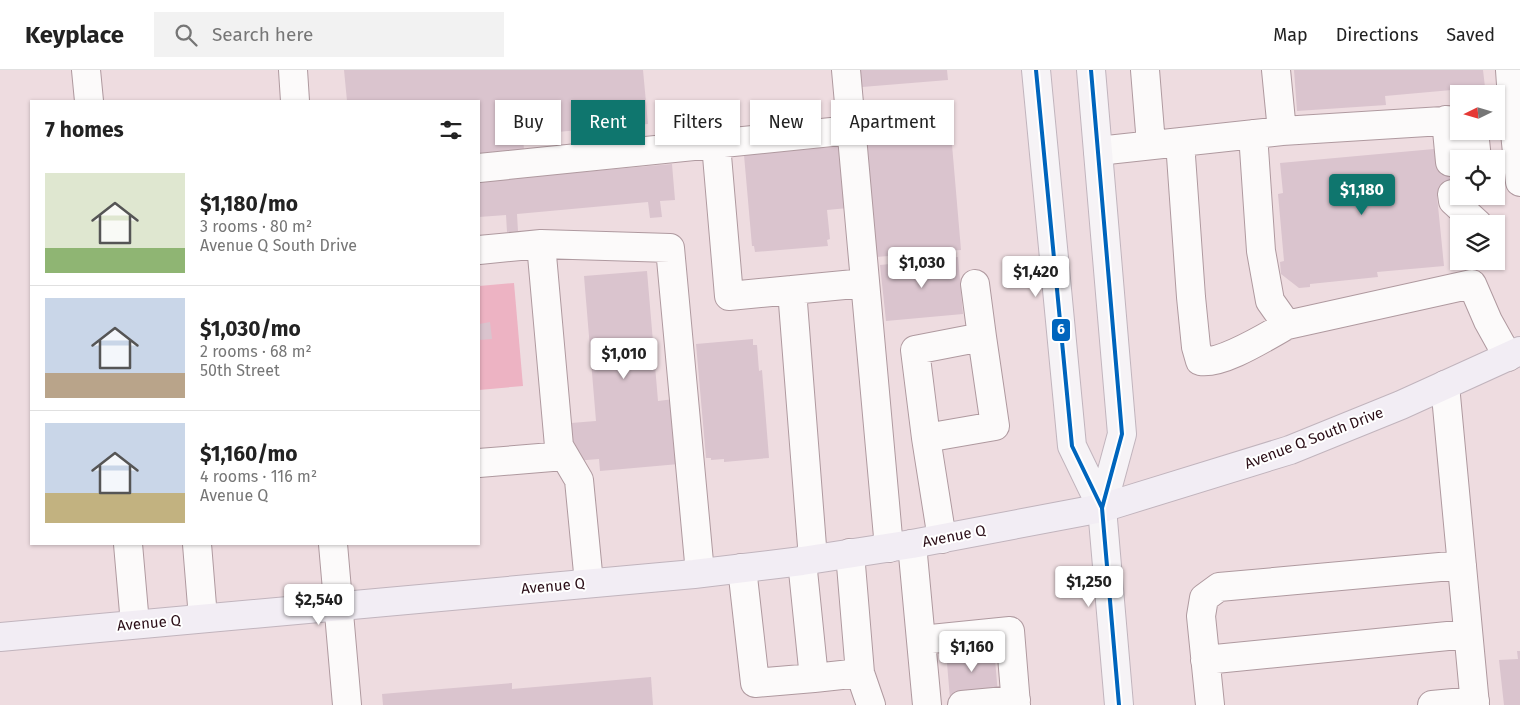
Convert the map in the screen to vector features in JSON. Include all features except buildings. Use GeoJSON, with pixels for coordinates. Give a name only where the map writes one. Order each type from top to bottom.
{"type":"FeatureCollection","features":[{"type":"Feature","properties":{"kind":"highway","name":"Avenue Q South Drive"},"geometry":{"type":"LineString","coordinates":[[1102,508],[1290,450],[1514,354]]}},
{"type":"Feature","properties":{"kind":"highway","name":"Avenue Q"},"geometry":{"type":"LineString","coordinates":[[0,637],[700,573],[901,546],[1102,508]]}},
{"type":"Feature","properties":{"kind":"main road"},"geometry":{"type":"LineString","coordinates":[[1036,70],[1072,446],[1102,508]]}},
{"type":"Feature","properties":{"kind":"main road"},"geometry":{"type":"LineString","coordinates":[[1091,70],[1122,434],[1102,508],[1120,705]]}},
{"type":"Feature","properties":{"kind":"street"},"geometry":{"type":"LineString","coordinates":[[86,70],[89,100]]}},
{"type":"Feature","properties":{"kind":"street"},"geometry":{"type":"LineString","coordinates":[[292,70],[295,100]]}},
{"type":"Feature","properties":{"kind":"street"},"geometry":{"type":"LineString","coordinates":[[846,70],[848,100]]}},
{"type":"Feature","properties":{"kind":"street"},"geometry":{"type":"LineString","coordinates":[[1145,70],[1151,144]]}},
{"type":"Feature","properties":{"kind":"street"},"geometry":{"type":"LineString","coordinates":[[1276,70],[1282,131]]}},
{"type":"Feature","properties":{"kind":"street"},"geometry":{"type":"LineString","coordinates":[[1510,70],[1505,114],[1520,182]]}},
{"type":"Feature","properties":{"kind":"street"},"geometry":{"type":"LineString","coordinates":[[1098,150],[1282,131],[1450,120]]}},
{"type":"Feature","properties":{"kind":"street"},"geometry":{"type":"LineString","coordinates":[[740,142],[831,132]]}},
{"type":"Feature","properties":{"kind":"street"},"geometry":{"type":"LineString","coordinates":[[1253,134],[1261,251],[1270,301],[1286,325]]}},
{"type":"Feature","properties":{"kind":"street"},"geometry":{"type":"LineString","coordinates":[[1180,142],[1191,297],[1196,347],[1200,361],[1207,362],[1240,351],[1286,325],[1473,273],[1488,322],[1514,354]]}},
{"type":"Feature","properties":{"kind":"street"},"geometry":{"type":"LineString","coordinates":[[480,168],[706,145]]}},
{"type":"Feature","properties":{"kind":"street"},"geometry":{"type":"LineString","coordinates":[[716,145],[729,296],[865,283]]}},
{"type":"Feature","properties":{"kind":"street"},"geometry":{"type":"LineString","coordinates":[[852,145],[865,283],[901,546],[921,640],[927,705]]}},
{"type":"Feature","properties":{"kind":"street"},"geometry":{"type":"LineString","coordinates":[[1458,205],[1469,215]]}},
{"type":"Feature","properties":{"kind":"street"},"geometry":{"type":"LineString","coordinates":[[541,244],[558,446],[579,480],[589,583]]}},
{"type":"Feature","properties":{"kind":"street"},"geometry":{"type":"LineString","coordinates":[[480,250],[541,244],[670,248],[700,573]]}},
{"type":"Feature","properties":{"kind":"street"},"geometry":{"type":"LineString","coordinates":[[926,438],[994,426],[975,284]]}},
{"type":"Feature","properties":{"kind":"street"},"geometry":{"type":"LineString","coordinates":[[792,290],[814,678]]}},
{"type":"Feature","properties":{"kind":"street"},"geometry":{"type":"LineString","coordinates":[[942,539],[926,438],[915,350],[982,337]]}},
{"type":"Feature","properties":{"kind":"street"},"geometry":{"type":"LineString","coordinates":[[1432,705],[1475,703],[1445,385]]}},
{"type":"Feature","properties":{"kind":"street"},"geometry":{"type":"LineString","coordinates":[[480,463],[564,456]]}},
{"type":"Feature","properties":{"kind":"street"},"geometry":{"type":"LineString","coordinates":[[128,545],[135,624]]}},
{"type":"Feature","properties":{"kind":"street"},"geometry":{"type":"LineString","coordinates":[[197,545],[203,618]]}},
{"type":"Feature","properties":{"kind":"street"},"geometry":{"type":"LineString","coordinates":[[333,545],[347,705]]}},
{"type":"Feature","properties":{"kind":"street"},"geometry":{"type":"LineString","coordinates":[[850,554],[860,673],[871,705]]}},
{"type":"Feature","properties":{"kind":"street"},"geometry":{"type":"LineString","coordinates":[[1210,705],[1201,616],[1204,598],[1219,587],[1462,565]]}},
{"type":"Feature","properties":{"kind":"street"},"geometry":{"type":"LineString","coordinates":[[742,568],[755,683],[860,673]]}},
{"type":"Feature","properties":{"kind":"street"},"geometry":{"type":"LineString","coordinates":[[921,640],[1010,631],[1016,702],[962,705]]}},
{"type":"Feature","properties":{"kind":"street"},"geometry":{"type":"LineString","coordinates":[[1205,660],[1468,634]]}},
{"type":"Feature","properties":{"kind":"shaded area"},"geometry":{"type":"Polygon","coordinates":[[[514,283],[523,386],[480,390],[480,286],[514,283]]]}},
{"type":"Feature","properties":{"kind":"transit line","name":"6"},"geometry":{"type":"LineString","coordinates":[[1036,70],[1072,446],[1102,508]]}},
{"type":"Feature","properties":{"kind":"transit line","name":"6"},"geometry":{"type":"LineString","coordinates":[[1091,70],[1122,434],[1102,508],[1119,705]]}}]}
